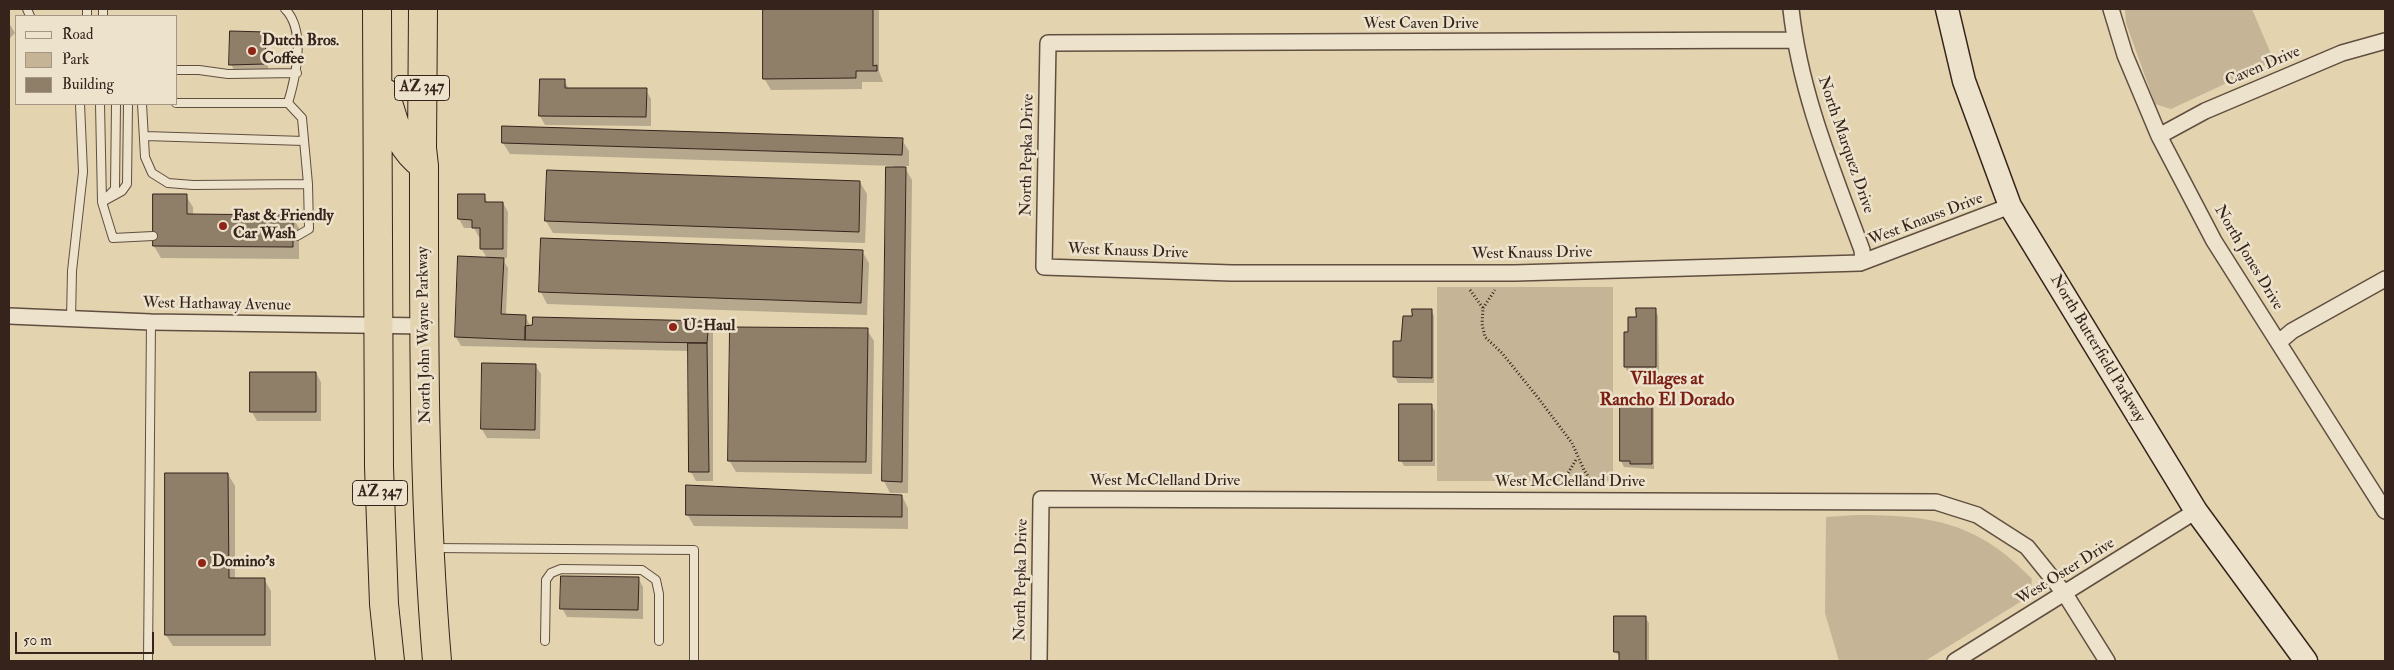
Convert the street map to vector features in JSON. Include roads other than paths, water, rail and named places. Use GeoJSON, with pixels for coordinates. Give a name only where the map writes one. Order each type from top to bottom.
{"type":"FeatureCollection","features":[{"type":"Feature","properties":{"kind":"highway","name":"AZ 347"},"geometry":{"type":"LineString","coordinates":[[377,9],[378,436],[383,586],[390,661]]}},
{"type":"Feature","properties":{"kind":"highway","name":"North John Wayne Parkway"},"geometry":{"type":"LineString","coordinates":[[423,9],[422,148],[424,166],[424,326],[429,548],[438,661]]}},
{"type":"Feature","properties":{"kind":"highway"},"geometry":{"type":"LineString","coordinates":[[377,68],[403,147],[410,156],[424,166]]}},
{"type":"Feature","properties":{"kind":"highway"},"geometry":{"type":"LineString","coordinates":[[373,661],[366,556],[366,518],[368,478],[378,436]]}},
{"type":"Feature","properties":{"kind":"street","name":"North Marquez Drive"},"geometry":{"type":"LineString","coordinates":[[1790,9],[1794,40],[1812,113],[1862,250],[1863,262]]}},
{"type":"Feature","properties":{"kind":"street","name":"North Jones Drive"},"geometry":{"type":"LineString","coordinates":[[2111,9],[2125,55],[2159,136],[2214,241],[2385,511]]}},
{"type":"Feature","properties":{"kind":"street","name":"North Butterfield Parkway"},"geometry":{"type":"LineString","coordinates":[[1952,10],[1964,81],[2010,206],[2196,510],[2306,661]]}},
{"type":"Feature","properties":{"kind":"street","name":"West Caven Drive"},"geometry":{"type":"LineString","coordinates":[[1048,42],[1794,40]]}},
{"type":"Feature","properties":{"kind":"street","name":"Caven Drive"},"geometry":{"type":"LineString","coordinates":[[2159,136],[2205,111],[2342,53],[2385,41]]}},
{"type":"Feature","properties":{"kind":"street","name":"North Pepka Drive"},"geometry":{"type":"LineString","coordinates":[[1044,267],[1048,42]]}},
{"type":"Feature","properties":{"kind":"street","name":"West Knauss Drive"},"geometry":{"type":"LineString","coordinates":[[1044,267],[1232,273],[1515,273],[1679,270],[1863,262],[2010,206]]}},
{"type":"Feature","properties":{"kind":"street"},"geometry":{"type":"LineString","coordinates":[[2279,342],[2292,331],[2385,279]]}},
{"type":"Feature","properties":{"kind":"street","name":"West Hathaway Avenue"},"geometry":{"type":"LineString","coordinates":[[9,316],[151,322],[424,326]]}},
{"type":"Feature","properties":{"kind":"street","name":"North Pepka Drive"},"geometry":{"type":"LineString","coordinates":[[1039,661],[1041,500]]}},
{"type":"Feature","properties":{"kind":"street","name":"West McClelland Drive"},"geometry":{"type":"LineString","coordinates":[[1041,500],[1936,502],[1977,515],[2028,547],[2065,594],[2107,661]]}},
{"type":"Feature","properties":{"kind":"street","name":"West Oster Drive"},"geometry":{"type":"LineString","coordinates":[[1955,661],[2065,594],[2196,510]]}},
{"type":"Feature","properties":{"kind":"lane"},"geometry":{"type":"LineString","coordinates":[[285,9],[296,23],[297,73],[288,103]]}},
{"type":"Feature","properties":{"kind":"lane"},"geometry":{"type":"LineString","coordinates":[[178,70],[199,70],[228,74],[297,73]]}},
{"type":"Feature","properties":{"kind":"lane"},"geometry":{"type":"LineString","coordinates":[[178,103],[288,103],[302,118],[308,184],[309,229],[297,236],[293,236]]}},
{"type":"Feature","properties":{"kind":"lane"},"geometry":{"type":"LineString","coordinates":[[71,320],[72,272],[83,172],[80,105]]}},
{"type":"Feature","properties":{"kind":"lane"},"geometry":{"type":"LineString","coordinates":[[100,105],[102,202],[113,238],[153,236]]}},
{"type":"Feature","properties":{"kind":"lane"},"geometry":{"type":"LineString","coordinates":[[102,202],[115,190],[116,105]]}},
{"type":"Feature","properties":{"kind":"lane"},"geometry":{"type":"LineString","coordinates":[[102,202],[122,191],[127,184],[128,105]]}},
{"type":"Feature","properties":{"kind":"lane"},"geometry":{"type":"LineString","coordinates":[[142,105],[145,157],[152,174],[168,183],[193,185],[308,184]]}},
{"type":"Feature","properties":{"kind":"lane"},"geometry":{"type":"LineString","coordinates":[[145,136],[304,141]]}},
{"type":"Feature","properties":{"kind":"lane"},"geometry":{"type":"LineString","coordinates":[[148,661],[151,322]]}},
{"type":"Feature","properties":{"kind":"lane"},"geometry":{"type":"LineString","coordinates":[[429,548],[694,550],[694,661]]}},
{"type":"Feature","properties":{"kind":"lane"},"geometry":{"type":"LineString","coordinates":[[545,641],[546,580],[552,573],[560,569],[584,569],[642,570],[656,580],[659,594],[659,641]]}},
{"type":"Feature","properties":{"kind":"place","name":"Dutch Bros. Coffee"},"geometry":{"type":"Point","coordinates":[252,51]}},
{"type":"Feature","properties":{"kind":"place","name":"Fast & Friendly Car Wash"},"geometry":{"type":"Point","coordinates":[223,226]}},
{"type":"Feature","properties":{"kind":"place","name":"U-Haul"},"geometry":{"type":"Point","coordinates":[673,327]}},
{"type":"Feature","properties":{"kind":"place","name":"Domino's"},"geometry":{"type":"Point","coordinates":[202,563]}},
{"type":"Feature","properties":{"kind":"district","name":"Villages at Rancho El Dorado"},"geometry":{"type":"Point","coordinates":[1667,390]}}]}
